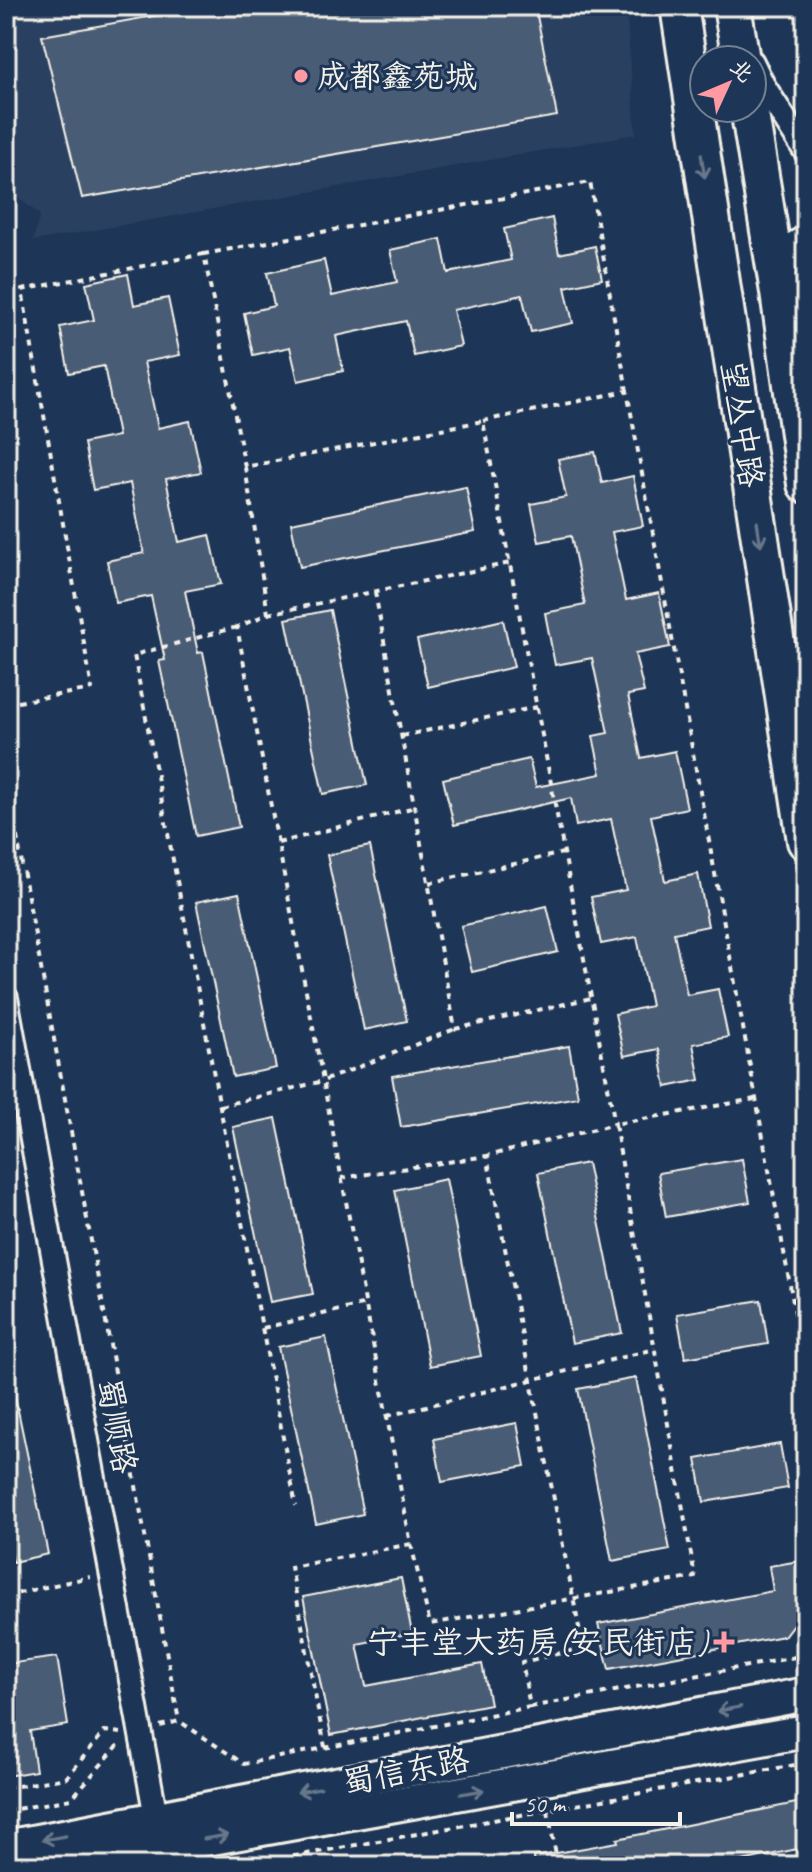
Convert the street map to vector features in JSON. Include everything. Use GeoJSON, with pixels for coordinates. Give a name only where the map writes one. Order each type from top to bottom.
{"type":"FeatureCollection","features":[{"type":"Feature","properties":{"kind":"main road","name":"望丛中路"},"geometry":{"type":"LineString","coordinates":[[679,6],[806,841]]}},
{"type":"Feature","properties":{"kind":"main road","name":"望丛中路"},"geometry":{"type":"LineString","coordinates":[[752,124],[806,484]]}},
{"type":"Feature","properties":{"kind":"main road","name":"蜀信东路"},"geometry":{"type":"LineString","coordinates":[[57,1866],[806,1694]]}},
{"type":"Feature","properties":{"kind":"main road","name":"蜀信东路"},"geometry":{"type":"LineString","coordinates":[[6,1847],[161,1844],[273,1828],[806,1731]]}},
{"type":"Feature","properties":{"kind":"street"},"geometry":{"type":"LineString","coordinates":[[743,43],[763,85],[806,152]]}},
{"type":"Feature","properties":{"kind":"street"},"geometry":{"type":"LineString","coordinates":[[779,292],[791,245],[806,237]]}},
{"type":"Feature","properties":{"kind":"street","name":"蜀顺路"},"geometry":{"type":"LineString","coordinates":[[6,998],[161,1844]]}},
{"type":"Feature","properties":{"kind":"path"},"geometry":{"type":"LineString","coordinates":[[6,704],[92,689],[22,290],[590,182],[806,1373]]}},
{"type":"Feature","properties":{"kind":"path"},"geometry":{"type":"LineString","coordinates":[[204,254],[245,467],[268,614]]}},
{"type":"Feature","properties":{"kind":"path"},"geometry":{"type":"LineString","coordinates":[[245,467],[627,391]]}},
{"type":"Feature","properties":{"kind":"path"},"geometry":{"type":"LineString","coordinates":[[237,627],[411,1544],[430,1624],[695,1577],[615,1124],[483,421]]}},
{"type":"Feature","properties":{"kind":"path"},"geometry":{"type":"LineString","coordinates":[[296,1506],[134,655],[237,627],[268,614],[510,563]]}},
{"type":"Feature","properties":{"kind":"path"},"geometry":{"type":"LineString","coordinates":[[375,592],[455,1029]]}},
{"type":"Feature","properties":{"kind":"path"},"geometry":{"type":"LineString","coordinates":[[402,736],[537,707]]}},
{"type":"Feature","properties":{"kind":"path"},"geometry":{"type":"LineString","coordinates":[[6,777],[179,1721],[244,1764],[806,1655]]}},
{"type":"Feature","properties":{"kind":"path"},"geometry":{"type":"LineString","coordinates":[[278,843],[415,807]]}},
{"type":"Feature","properties":{"kind":"path"},"geometry":{"type":"LineString","coordinates":[[429,883],[564,852]]}},
{"type":"Feature","properties":{"kind":"path"},"geometry":{"type":"LineString","coordinates":[[220,1106],[323,1081],[455,1029],[591,998]]}},
{"type":"Feature","properties":{"kind":"path"},"geometry":{"type":"LineString","coordinates":[[341,1178],[487,1156],[615,1124],[756,1099]]}},
{"type":"Feature","properties":{"kind":"path"},"geometry":{"type":"LineString","coordinates":[[6,1136],[12,1166]]}},
{"type":"Feature","properties":{"kind":"path"},"geometry":{"type":"LineString","coordinates":[[487,1156],[583,1648],[522,1662],[530,1707]]}},
{"type":"Feature","properties":{"kind":"path"},"geometry":{"type":"LineString","coordinates":[[262,1328],[366,1304]]}},
{"type":"Feature","properties":{"kind":"path"},"geometry":{"type":"LineString","coordinates":[[387,1416],[655,1349]]}},
{"type":"Feature","properties":{"kind":"path"},"geometry":{"type":"LineString","coordinates":[[325,1747],[291,1567],[411,1544]]}},
{"type":"Feature","properties":{"kind":"path"},"geometry":{"type":"LineString","coordinates":[[6,1596],[95,1576]]}},
{"type":"Feature","properties":{"kind":"path"},"geometry":{"type":"LineString","coordinates":[[140,1731],[179,1721]]}},
{"type":"Feature","properties":{"kind":"path"},"geometry":{"type":"LineString","coordinates":[[6,1788],[66,1778],[105,1731],[128,1734],[71,1799],[6,1811]]}},
{"type":"Feature","properties":{"kind":"path"},"geometry":{"type":"LineString","coordinates":[[259,1866],[263,1862],[806,1763]]}},
{"type":"Feature","properties":{"kind":"path"},"geometry":{"type":"LineString","coordinates":[[548,1811],[558,1866]]}},
{"type":"Feature","properties":{"kind":"shaded area","name":"成都鑫苑城"},"geometry":{"type":"Polygon","coordinates":[[[6,6],[626,6],[636,134],[33,241],[40,215],[6,188],[6,6]]]}},
{"type":"Feature","properties":{"kind":"building","name":"成都鑫苑城"},"geometry":{"type":"Polygon","coordinates":[[[209,6],[535,6],[557,116],[82,198],[42,36],[209,6]]]}},
{"type":"Feature","properties":{"kind":"building"},"geometry":{"type":"Polygon","coordinates":[[[552,218],[559,254],[595,246],[602,279],[565,287],[573,323],[531,332],[522,295],[453,310],[461,346],[414,356],[406,321],[336,336],[343,371],[298,381],[290,347],[253,355],[244,313],[274,306],[267,273],[324,260],[332,296],[397,282],[390,250],[441,239],[448,273],[511,260],[504,229],[552,218]]]}},
{"type":"Feature","properties":{"kind":"building"},"geometry":{"type":"Polygon","coordinates":[[[128,274],[134,305],[168,298],[180,355],[144,362],[158,428],[190,421],[201,472],[166,479],[179,542],[210,535],[221,584],[185,591],[198,653],[203,652],[239,827],[196,836],[159,661],[165,660],[151,596],[116,603],[107,561],[144,553],[130,483],[93,490],[84,443],[118,436],[104,366],[69,373],[60,327],[94,320],[86,283],[128,274]]]}},
{"type":"Feature","properties":{"kind":"building"},"geometry":{"type":"Polygon","coordinates":[[[595,452],[602,483],[633,476],[643,526],[612,532],[626,600],[659,593],[670,647],[635,654],[644,692],[628,695],[641,758],[675,751],[687,808],[651,816],[665,881],[698,874],[708,926],[674,933],[687,995],[718,989],[728,1037],[693,1044],[700,1080],[666,1087],[659,1049],[624,1056],[615,1014],[651,1006],[637,937],[601,944],[591,897],[626,890],[611,819],[576,826],[571,798],[454,825],[443,779],[529,759],[536,787],[601,774],[593,736],[608,733],[592,658],[555,665],[545,613],[585,605],[571,536],[539,542],[531,504],[566,497],[558,459],[595,452]]]}},
{"type":"Feature","properties":{"kind":"building"},"geometry":{"type":"Polygon","coordinates":[[[466,487],[475,532],[300,567],[291,523],[466,487]]]}},
{"type":"Feature","properties":{"kind":"building"},"geometry":{"type":"Polygon","coordinates":[[[330,610],[367,785],[323,794],[286,619],[330,610]]]}},
{"type":"Feature","properties":{"kind":"building"},"geometry":{"type":"Polygon","coordinates":[[[503,620],[514,667],[428,687],[417,640],[503,620]]]}},
{"type":"Feature","properties":{"kind":"building"},"geometry":{"type":"Polygon","coordinates":[[[370,846],[407,1021],[364,1030],[327,855],[370,846]]]}},
{"type":"Feature","properties":{"kind":"building"},"geometry":{"type":"Polygon","coordinates":[[[239,893],[276,1068],[233,1077],[196,902],[239,893]]]}},
{"type":"Feature","properties":{"kind":"building"},"geometry":{"type":"Polygon","coordinates":[[[547,906],[558,952],[472,972],[461,926],[547,906]]]}},
{"type":"Feature","properties":{"kind":"building"},"geometry":{"type":"Polygon","coordinates":[[[569,1046],[578,1097],[401,1127],[392,1076],[569,1046]]]}},
{"type":"Feature","properties":{"kind":"building"},"geometry":{"type":"Polygon","coordinates":[[[276,1118],[313,1294],[270,1302],[233,1127],[276,1118]]]}},
{"type":"Feature","properties":{"kind":"building"},"geometry":{"type":"Polygon","coordinates":[[[742,1159],[750,1202],[666,1217],[658,1173],[742,1159]]]}},
{"type":"Feature","properties":{"kind":"building"},"geometry":{"type":"Polygon","coordinates":[[[587,1163],[622,1333],[572,1343],[538,1173],[587,1163]]]}},
{"type":"Feature","properties":{"kind":"building"},"geometry":{"type":"Polygon","coordinates":[[[446,1179],[481,1356],[430,1366],[395,1190],[446,1179]]]}},
{"type":"Feature","properties":{"kind":"building"},"geometry":{"type":"Polygon","coordinates":[[[761,1300],[768,1344],[685,1358],[677,1314],[761,1300]]]}},
{"type":"Feature","properties":{"kind":"building"},"geometry":{"type":"Polygon","coordinates":[[[326,1337],[363,1514],[316,1524],[278,1347],[326,1337]]]}},
{"type":"Feature","properties":{"kind":"building"},"geometry":{"type":"Polygon","coordinates":[[[636,1378],[670,1550],[612,1561],[578,1389],[636,1378]]]}},
{"type":"Feature","properties":{"kind":"building"},"geometry":{"type":"Polygon","coordinates":[[[14,1391],[48,1554],[13,1562],[6,1528],[6,1392],[14,1391]]]}},
{"type":"Feature","properties":{"kind":"building"},"geometry":{"type":"Polygon","coordinates":[[[517,1423],[525,1466],[442,1482],[434,1439],[517,1423]]]}},
{"type":"Feature","properties":{"kind":"building"},"geometry":{"type":"Polygon","coordinates":[[[780,1444],[788,1488],[704,1502],[696,1459],[780,1444]]]}},
{"type":"Feature","properties":{"kind":"building"},"geometry":{"type":"Polygon","coordinates":[[[806,1560],[806,1607],[784,1636],[609,1669],[598,1624],[773,1591],[769,1566],[806,1560]]]}},
{"type":"Feature","properties":{"kind":"building"},"geometry":{"type":"Polygon","coordinates":[[[401,1578],[412,1633],[357,1644],[366,1686],[482,1664],[490,1704],[331,1735],[303,1597],[401,1578]]]}},
{"type":"Feature","properties":{"kind":"building"},"geometry":{"type":"Polygon","coordinates":[[[57,1657],[68,1725],[30,1731],[36,1771],[6,1776],[6,1664],[57,1657]]]}},
{"type":"Feature","properties":{"kind":"building"},"geometry":{"type":"Polygon","coordinates":[[[806,1801],[806,1847],[720,1866],[535,1866],[534,1857],[806,1801]]]}},
{"type":"Feature","properties":{"kind":"place","name":"成都鑫苑城"},"geometry":{"type":"Point","coordinates":[301,76]}},
{"type":"Feature","properties":{"kind":"place","name":"宁丰堂大药房(安民街店)"},"geometry":{"type":"Point","coordinates":[724,1642]}}]}
